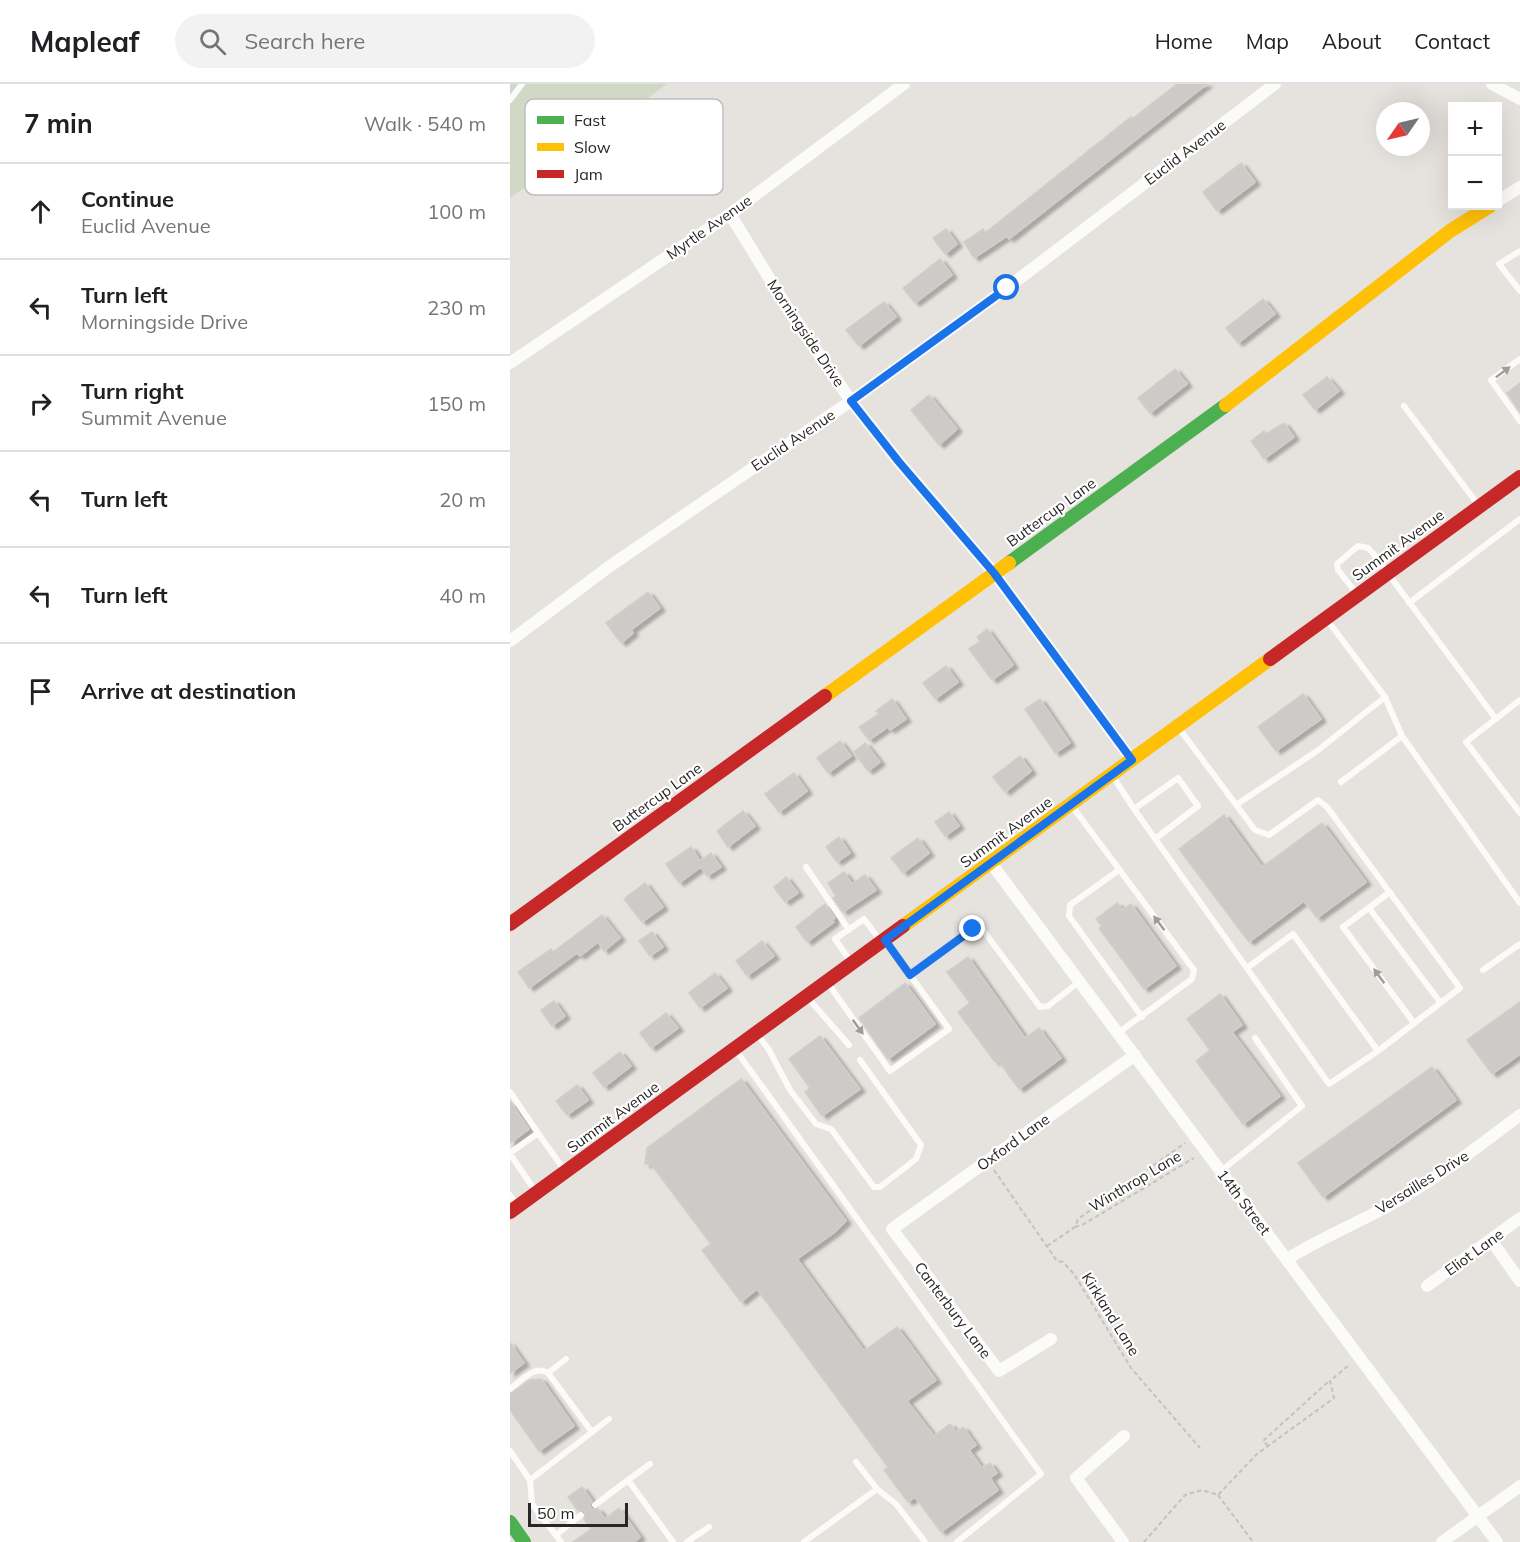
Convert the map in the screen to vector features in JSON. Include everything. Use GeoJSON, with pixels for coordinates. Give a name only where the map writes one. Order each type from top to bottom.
{"type":"FeatureCollection","features":[{"type":"Feature","properties":{"kind":"main road","name":"Buttercup Lane"},"geometry":{"type":"LineString","coordinates":[[510,924],[1231,402],[1450,231],[1484,210]]}},
{"type":"Feature","properties":{"kind":"main road","name":"Summit Avenue"},"geometry":{"type":"LineString","coordinates":[[512,1204],[537,1192],[1479,506],[1516,482]]}},
{"type":"Feature","properties":{"kind":"main road"},"geometry":{"type":"LineString","coordinates":[[510,1522],[524,1542]]}},
{"type":"Feature","properties":{"kind":"street","name":"Myrtle Avenue"},"geometry":{"type":"LineString","coordinates":[[510,363],[730,214],[903,84]]}},
{"type":"Feature","properties":{"kind":"street","name":"Euclid Avenue"},"geometry":{"type":"LineString","coordinates":[[510,641],[610,566],[851,401],[1007,288],[1275,84]]}},
{"type":"Feature","properties":{"kind":"street"},"geometry":{"type":"LineString","coordinates":[[1492,84],[1520,99]]}},
{"type":"Feature","properties":{"kind":"street"},"geometry":{"type":"LineString","coordinates":[[1502,198],[1520,187]]}},
{"type":"Feature","properties":{"kind":"street","name":"Morningside Drive"},"geometry":{"type":"LineString","coordinates":[[730,214],[787,307],[851,401],[899,462],[994,573],[1132,760]]}},
{"type":"Feature","properties":{"kind":"street","name":"14th Street"},"geometry":{"type":"LineString","coordinates":[[991,863],[1497,1542]]}},
{"type":"Feature","properties":{"kind":"street","name":"Oxford Lane"},"geometry":{"type":"LineString","coordinates":[[892,1229],[1135,1054]]}},
{"type":"Feature","properties":{"kind":"street","name":"Versailles Drive"},"geometry":{"type":"LineString","coordinates":[[1287,1259],[1320,1239],[1392,1204],[1482,1144],[1520,1115]]}},
{"type":"Feature","properties":{"kind":"street","name":"Eliot Lane"},"geometry":{"type":"LineString","coordinates":[[1427,1286],[1520,1218]]}},
{"type":"Feature","properties":{"kind":"street","name":"Canterbury Lane"},"geometry":{"type":"LineString","coordinates":[[892,1229],[999,1371],[1051,1339]]}},
{"type":"Feature","properties":{"kind":"street"},"geometry":{"type":"LineString","coordinates":[[1491,1240],[1520,1281]]}},
{"type":"Feature","properties":{"kind":"street"},"geometry":{"type":"LineString","coordinates":[[1123,1542],[1076,1478],[1124,1436]]}},
{"type":"Feature","properties":{"kind":"street"},"geometry":{"type":"LineString","coordinates":[[1442,1542],[1520,1486]]}},
{"type":"Feature","properties":{"kind":"lane"},"geometry":{"type":"LineString","coordinates":[[510,99],[522,84]]}},
{"type":"Feature","properties":{"kind":"lane"},"geometry":{"type":"LineString","coordinates":[[1520,250],[1499,264],[1520,291]]}},
{"type":"Feature","properties":{"kind":"lane"},"geometry":{"type":"LineString","coordinates":[[1520,359],[1491,381],[1520,421]]}},
{"type":"Feature","properties":{"kind":"lane"},"geometry":{"type":"LineString","coordinates":[[1404,406],[1479,506]]}},
{"type":"Feature","properties":{"kind":"lane"},"geometry":{"type":"LineString","coordinates":[[1410,603],[1520,519]]}},
{"type":"Feature","properties":{"kind":"lane"},"geometry":{"type":"LineString","coordinates":[[1358,595],[1337,567],[1342,559],[1358,546],[1368,548],[1388,573],[1496,719]]}},
{"type":"Feature","properties":{"kind":"lane"},"geometry":{"type":"LineString","coordinates":[[1326,618],[1385,697],[1402,736],[1520,903]]}},
{"type":"Feature","properties":{"kind":"lane"},"geometry":{"type":"LineString","coordinates":[[1236,805],[1317,751],[1385,697]]}},
{"type":"Feature","properties":{"kind":"lane"},"geometry":{"type":"LineString","coordinates":[[1520,700],[1466,742],[1520,813]]}},
{"type":"Feature","properties":{"kind":"lane"},"geometry":{"type":"LineString","coordinates":[[1112,775],[1329,1084],[1378,1051],[1460,987],[1327,807],[1318,800],[1269,835],[1255,831],[1178,726]]}},
{"type":"Feature","properties":{"kind":"lane"},"geometry":{"type":"LineString","coordinates":[[1341,782],[1402,736]]}},
{"type":"Feature","properties":{"kind":"lane"},"geometry":{"type":"LineString","coordinates":[[1134,809],[1178,778],[1198,806],[1155,839]]}},
{"type":"Feature","properties":{"kind":"lane"},"geometry":{"type":"LineString","coordinates":[[1071,805],[1194,970],[1192,979],[1119,1033]]}},
{"type":"Feature","properties":{"kind":"lane"},"geometry":{"type":"LineString","coordinates":[[806,867],[849,930]]}},
{"type":"Feature","properties":{"kind":"lane"},"geometry":{"type":"LineString","coordinates":[[1119,870],[1070,905],[1069,916],[1142,1017]]}},
{"type":"Feature","properties":{"kind":"lane"},"geometry":{"type":"LineString","coordinates":[[1390,892],[1343,927],[1414,1023]]}},
{"type":"Feature","properties":{"kind":"lane"},"geometry":{"type":"LineString","coordinates":[[1369,908],[1440,1002]]}},
{"type":"Feature","properties":{"kind":"lane"},"geometry":{"type":"LineString","coordinates":[[827,982],[890,1071],[949,1029],[910,975],[864,919],[835,939],[852,964]]}},
{"type":"Feature","properties":{"kind":"lane"},"geometry":{"type":"LineString","coordinates":[[910,975],[973,929],[983,930],[1040,1007],[1048,1006],[1080,982]]}},
{"type":"Feature","properties":{"kind":"lane"},"geometry":{"type":"LineString","coordinates":[[1247,969],[1293,934],[1378,1051]]}},
{"type":"Feature","properties":{"kind":"lane"},"geometry":{"type":"LineString","coordinates":[[1483,970],[1520,944]]}},
{"type":"Feature","properties":{"kind":"lane"},"geometry":{"type":"LineString","coordinates":[[807,996],[849,1045]]}},
{"type":"Feature","properties":{"kind":"lane"},"geometry":{"type":"LineString","coordinates":[[756,1033],[769,1050],[790,1090],[816,1124],[831,1129],[874,1186],[880,1187],[916,1159],[921,1145],[860,1060]]}},
{"type":"Feature","properties":{"kind":"lane"},"geometry":{"type":"LineString","coordinates":[[1221,1171],[1302,1106],[1255,1038]]}},
{"type":"Feature","properties":{"kind":"lane"},"geometry":{"type":"LineString","coordinates":[[735,1048],[1041,1474],[957,1542]]}},
{"type":"Feature","properties":{"kind":"lane"},"geometry":{"type":"LineString","coordinates":[[510,1092],[566,1171]]}},
{"type":"Feature","properties":{"kind":"lane"},"geometry":{"type":"LineString","coordinates":[[537,1192],[510,1153],[538,1133]]}},
{"type":"Feature","properties":{"kind":"lane"},"geometry":{"type":"LineString","coordinates":[[548,1373],[566,1359]]}},
{"type":"Feature","properties":{"kind":"lane"},"geometry":{"type":"LineString","coordinates":[[510,1389],[537,1369],[543,1369],[592,1432]]}},
{"type":"Feature","properties":{"kind":"lane"},"geometry":{"type":"LineString","coordinates":[[530,1480],[609,1419]]}},
{"type":"Feature","properties":{"kind":"lane"},"geometry":{"type":"LineString","coordinates":[[510,1452],[530,1480],[532,1504],[561,1542]]}},
{"type":"Feature","properties":{"kind":"lane"},"geometry":{"type":"LineString","coordinates":[[856,1462],[877,1490],[897,1504],[925,1542]]}},
{"type":"Feature","properties":{"kind":"lane"},"geometry":{"type":"LineString","coordinates":[[595,1505],[650,1464]]}},
{"type":"Feature","properties":{"kind":"lane"},"geometry":{"type":"LineString","coordinates":[[628,1480],[673,1542]]}},
{"type":"Feature","properties":{"kind":"lane"},"geometry":{"type":"LineString","coordinates":[[804,1542],[877,1490]]}},
{"type":"Feature","properties":{"kind":"lane"},"geometry":{"type":"LineString","coordinates":[[556,1535],[581,1515]]}},
{"type":"Feature","properties":{"kind":"lane"},"geometry":{"type":"LineString","coordinates":[[687,1542],[709,1527]]}},
{"type":"Feature","properties":{"kind":"path","name":"Winthrop Lane"},"geometry":{"type":"LineString","coordinates":[[1075,1227],[1078,1219],[1194,1136]]}},
{"type":"Feature","properties":{"kind":"path","name":"Winthrop Lane"},"geometry":{"type":"LineString","coordinates":[[1047,1246],[1206,1150]]}},
{"type":"Feature","properties":{"kind":"path","name":"Kirkland Lane"},"geometry":{"type":"LineString","coordinates":[[987,1160],[1057,1261],[1063,1262],[1074,1274],[1131,1368],[1200,1448]]}},
{"type":"Feature","properties":{"kind":"path"},"geometry":{"type":"LineString","coordinates":[[1268,1446],[1263,1441],[1359,1356]]}},
{"type":"Feature","properties":{"kind":"path"},"geometry":{"type":"LineString","coordinates":[[1218,1495],[1250,1461],[1334,1398],[1330,1381]]}},
{"type":"Feature","properties":{"kind":"path"},"geometry":{"type":"LineString","coordinates":[[1144,1542],[1185,1495],[1202,1490],[1218,1495],[1253,1542]]}},
{"type":"Feature","properties":{"kind":"green space"},"geometry":{"type":"Polygon","coordinates":[[[510,84],[667,84],[646,99],[525,99],[525,187],[510,198],[510,84]]]}},
{"type":"Feature","properties":{"kind":"building"},"geometry":{"type":"Polygon","coordinates":[[[1177,84],[1207,84],[1009,239],[1007,236],[974,258],[964,242],[983,229],[985,233],[1131,117],[1132,119],[1177,84]]]}},
{"type":"Feature","properties":{"kind":"building"},"geometry":{"type":"Polygon","coordinates":[[[1241,163],[1255,182],[1217,211],[1203,192],[1241,163]]]}},
{"type":"Feature","properties":{"kind":"building"},"geometry":{"type":"Polygon","coordinates":[[[946,229],[957,244],[945,254],[933,238],[946,229]]]}},
{"type":"Feature","properties":{"kind":"building"},"geometry":{"type":"Polygon","coordinates":[[[940,259],[952,275],[915,303],[903,288],[940,259]]]}},
{"type":"Feature","properties":{"kind":"building"},"geometry":{"type":"Polygon","coordinates":[[[1263,299],[1275,314],[1238,343],[1226,328],[1263,299]]]}},
{"type":"Feature","properties":{"kind":"building"},"geometry":{"type":"Polygon","coordinates":[[[884,302],[896,317],[859,346],[846,330],[884,302]]]}},
{"type":"Feature","properties":{"kind":"building"},"geometry":{"type":"Polygon","coordinates":[[[1175,369],[1187,384],[1150,413],[1138,398],[1175,369]]]}},
{"type":"Feature","properties":{"kind":"building"},"geometry":{"type":"Polygon","coordinates":[[[1327,377],[1339,391],[1315,410],[1303,395],[1327,377]]]}},
{"type":"Feature","properties":{"kind":"building"},"geometry":{"type":"Polygon","coordinates":[[[1520,383],[1520,412],[1507,393],[1520,383]]]}},
{"type":"Feature","properties":{"kind":"building"},"geometry":{"type":"Polygon","coordinates":[[[929,395],[957,429],[939,445],[911,410],[929,395]]]}},
{"type":"Feature","properties":{"kind":"building"},"geometry":{"type":"Polygon","coordinates":[[[1284,423],[1294,437],[1264,459],[1251,441],[1264,431],[1266,434],[1284,423]]]}},
{"type":"Feature","properties":{"kind":"building"},"geometry":{"type":"Polygon","coordinates":[[[648,592],[660,608],[631,630],[633,633],[621,643],[606,623],[648,592]]]}},
{"type":"Feature","properties":{"kind":"building"},"geometry":{"type":"Polygon","coordinates":[[[987,629],[1013,665],[992,680],[969,649],[980,641],[977,637],[987,629]]]}},
{"type":"Feature","properties":{"kind":"building"},"geometry":{"type":"Polygon","coordinates":[[[946,666],[958,682],[935,699],[923,683],[946,666]]]}},
{"type":"Feature","properties":{"kind":"building"},"geometry":{"type":"Polygon","coordinates":[[[1303,694],[1321,719],[1276,751],[1258,727],[1303,694]]]}},
{"type":"Feature","properties":{"kind":"building"},"geometry":{"type":"Polygon","coordinates":[[[892,699],[906,719],[890,730],[888,727],[869,740],[859,727],[879,714],[876,711],[892,699]]]}},
{"type":"Feature","properties":{"kind":"building"},"geometry":{"type":"Polygon","coordinates":[[[1040,699],[1070,743],[1055,753],[1025,709],[1040,699]]]}},
{"type":"Feature","properties":{"kind":"building"},"geometry":{"type":"Polygon","coordinates":[[[840,741],[851,756],[828,773],[817,758],[840,741]]]}},
{"type":"Feature","properties":{"kind":"building"},"geometry":{"type":"Polygon","coordinates":[[[865,743],[880,762],[868,771],[854,752],[865,743]]]}},
{"type":"Feature","properties":{"kind":"building"},"geometry":{"type":"Polygon","coordinates":[[[1020,756],[1031,771],[1005,792],[993,777],[1020,756]]]}},
{"type":"Feature","properties":{"kind":"building"},"geometry":{"type":"Polygon","coordinates":[[[794,773],[807,791],[779,812],[765,794],[794,773]]]}},
{"type":"Feature","properties":{"kind":"building"},"geometry":{"type":"Polygon","coordinates":[[[743,811],[755,826],[728,847],[717,831],[743,811]]]}},
{"type":"Feature","properties":{"kind":"building"},"geometry":{"type":"Polygon","coordinates":[[[949,812],[959,826],[945,836],[935,822],[949,812]]]}},
{"type":"Feature","properties":{"kind":"building"},"geometry":{"type":"Polygon","coordinates":[[[1224,815],[1262,867],[1322,823],[1366,882],[1317,918],[1304,901],[1249,942],[1179,849],[1224,815]]]}},
{"type":"Feature","properties":{"kind":"building"},"geometry":{"type":"Polygon","coordinates":[[[839,837],[850,853],[837,862],[826,847],[839,837]]]}},
{"type":"Feature","properties":{"kind":"building"},"geometry":{"type":"Polygon","coordinates":[[[918,838],[929,853],[903,873],[891,858],[918,838]]]}},
{"type":"Feature","properties":{"kind":"building"},"geometry":{"type":"Polygon","coordinates":[[[691,847],[700,861],[711,853],[721,867],[707,876],[701,867],[679,883],[666,864],[691,847]]]}},
{"type":"Feature","properties":{"kind":"building"},"geometry":{"type":"Polygon","coordinates":[[[844,872],[852,884],[865,875],[876,890],[843,912],[833,898],[836,896],[828,883],[844,872]]]}},
{"type":"Feature","properties":{"kind":"building"},"geometry":{"type":"Polygon","coordinates":[[[786,877],[798,893],[785,902],[774,887],[786,877]]]}},
{"type":"Feature","properties":{"kind":"building"},"geometry":{"type":"Polygon","coordinates":[[[645,883],[663,907],[642,922],[624,899],[645,883]]]}},
{"type":"Feature","properties":{"kind":"building"},"geometry":{"type":"Polygon","coordinates":[[[1117,903],[1122,910],[1131,904],[1176,966],[1144,989],[1099,928],[1102,926],[1096,919],[1117,903]]]}},
{"type":"Feature","properties":{"kind":"building"},"geometry":{"type":"Polygon","coordinates":[[[825,904],[835,918],[832,920],[834,922],[807,942],[796,927],[825,904]]]}},
{"type":"Feature","properties":{"kind":"building"},"geometry":{"type":"Polygon","coordinates":[[[602,915],[620,938],[604,951],[598,942],[580,956],[577,953],[529,988],[518,972],[551,949],[553,952],[602,915]]]}},
{"type":"Feature","properties":{"kind":"building"},"geometry":{"type":"Polygon","coordinates":[[[652,932],[663,947],[650,956],[639,941],[652,932]]]}},
{"type":"Feature","properties":{"kind":"building"},"geometry":{"type":"Polygon","coordinates":[[[762,941],[774,956],[747,976],[736,961],[762,941]]]}},
{"type":"Feature","properties":{"kind":"building"},"geometry":{"type":"Polygon","coordinates":[[[968,957],[1025,1038],[1039,1028],[1061,1058],[1019,1089],[998,1060],[995,1062],[958,1012],[970,1003],[947,972],[968,957]]]}},
{"type":"Feature","properties":{"kind":"building"},"geometry":{"type":"Polygon","coordinates":[[[715,973],[727,988],[700,1008],[689,993],[715,973]]]}},
{"type":"Feature","properties":{"kind":"building"},"geometry":{"type":"Polygon","coordinates":[[[905,983],[935,1024],[888,1059],[859,1018],[905,983]]]}},
{"type":"Feature","properties":{"kind":"building"},"geometry":{"type":"Polygon","coordinates":[[[1220,994],[1242,1025],[1232,1032],[1280,1096],[1243,1124],[1196,1061],[1210,1050],[1187,1019],[1220,994]]]}},
{"type":"Feature","properties":{"kind":"building"},"geometry":{"type":"Polygon","coordinates":[[[554,1001],[565,1016],[552,1026],[541,1010],[554,1001]]]}},
{"type":"Feature","properties":{"kind":"building"},"geometry":{"type":"Polygon","coordinates":[[[1520,1002],[1520,1054],[1492,1074],[1467,1040],[1520,1002]]]}},
{"type":"Feature","properties":{"kind":"building"},"geometry":{"type":"Polygon","coordinates":[[[666,1013],[678,1028],[651,1048],[640,1033],[666,1013]]]}},
{"type":"Feature","properties":{"kind":"building"},"geometry":{"type":"Polygon","coordinates":[[[820,1036],[860,1089],[822,1116],[805,1092],[810,1088],[789,1059],[820,1036]]]}},
{"type":"Feature","properties":{"kind":"building"},"geometry":{"type":"Polygon","coordinates":[[[620,1052],[631,1066],[604,1087],[593,1073],[620,1052]]]}},
{"type":"Feature","properties":{"kind":"building"},"geometry":{"type":"Polygon","coordinates":[[[1432,1067],[1456,1100],[1323,1197],[1298,1163],[1432,1067]]]}},
{"type":"Feature","properties":{"kind":"building"},"geometry":{"type":"Polygon","coordinates":[[[741,1079],[846,1221],[835,1232],[797,1259],[864,1351],[897,1327],[936,1380],[907,1401],[934,1436],[950,1424],[956,1432],[963,1427],[976,1445],[969,1450],[982,1468],[990,1463],[997,1473],[990,1478],[998,1490],[941,1532],[915,1497],[908,1502],[884,1470],[888,1467],[757,1289],[741,1302],[702,1250],[711,1244],[651,1164],[645,1164],[647,1148],[741,1079]]]}},
{"type":"Feature","properties":{"kind":"building"},"geometry":{"type":"Polygon","coordinates":[[[577,1085],[588,1100],[567,1115],[556,1101],[577,1085]]]}},
{"type":"Feature","properties":{"kind":"building"},"geometry":{"type":"Polygon","coordinates":[[[510,1101],[529,1129],[510,1143],[510,1101]]]}},
{"type":"Feature","properties":{"kind":"building"},"geometry":{"type":"Polygon","coordinates":[[[510,1343],[524,1363],[510,1373],[510,1343]]]}},
{"type":"Feature","properties":{"kind":"building"},"geometry":{"type":"Polygon","coordinates":[[[541,1379],[574,1426],[539,1451],[510,1410],[510,1394],[530,1380],[541,1379]]]}},
{"type":"Feature","properties":{"kind":"building"},"geometry":{"type":"Polygon","coordinates":[[[582,1487],[592,1501],[591,1509],[598,1509],[605,1519],[619,1508],[640,1537],[634,1542],[573,1542],[591,1529],[584,1519],[585,1512],[578,1511],[568,1497],[582,1487]]]}},
{"type":"Feature","properties":{"kind":"traffic: fast"},"geometry":{"type":"LineString","coordinates":[[1009,563],[1226,405]]}},
{"type":"Feature","properties":{"kind":"traffic: fast"},"geometry":{"type":"LineString","coordinates":[[510,1522],[524,1542]]}},
{"type":"Feature","properties":{"kind":"traffic: slow"},"geometry":{"type":"LineString","coordinates":[[1226,405],[1450,231],[1484,210]]}},
{"type":"Feature","properties":{"kind":"traffic: slow"},"geometry":{"type":"LineString","coordinates":[[825,696],[1009,563]]}},
{"type":"Feature","properties":{"kind":"traffic: slow"},"geometry":{"type":"LineString","coordinates":[[903,926],[1270,659]]}},
{"type":"Feature","properties":{"kind":"traffic: jam"},"geometry":{"type":"LineString","coordinates":[[1270,659],[1520,477]]}},
{"type":"Feature","properties":{"kind":"traffic: jam"},"geometry":{"type":"LineString","coordinates":[[510,924],[825,696]]}},
{"type":"Feature","properties":{"kind":"traffic: jam"},"geometry":{"type":"LineString","coordinates":[[510,1212],[903,926]]}},
{"type":"Feature","properties":{"kind":"route"},"geometry":{"type":"LineString","coordinates":[[973,929],[910,975],[885,940],[1132,760],[994,573],[899,462],[851,401],[1007,288]]}}]}
